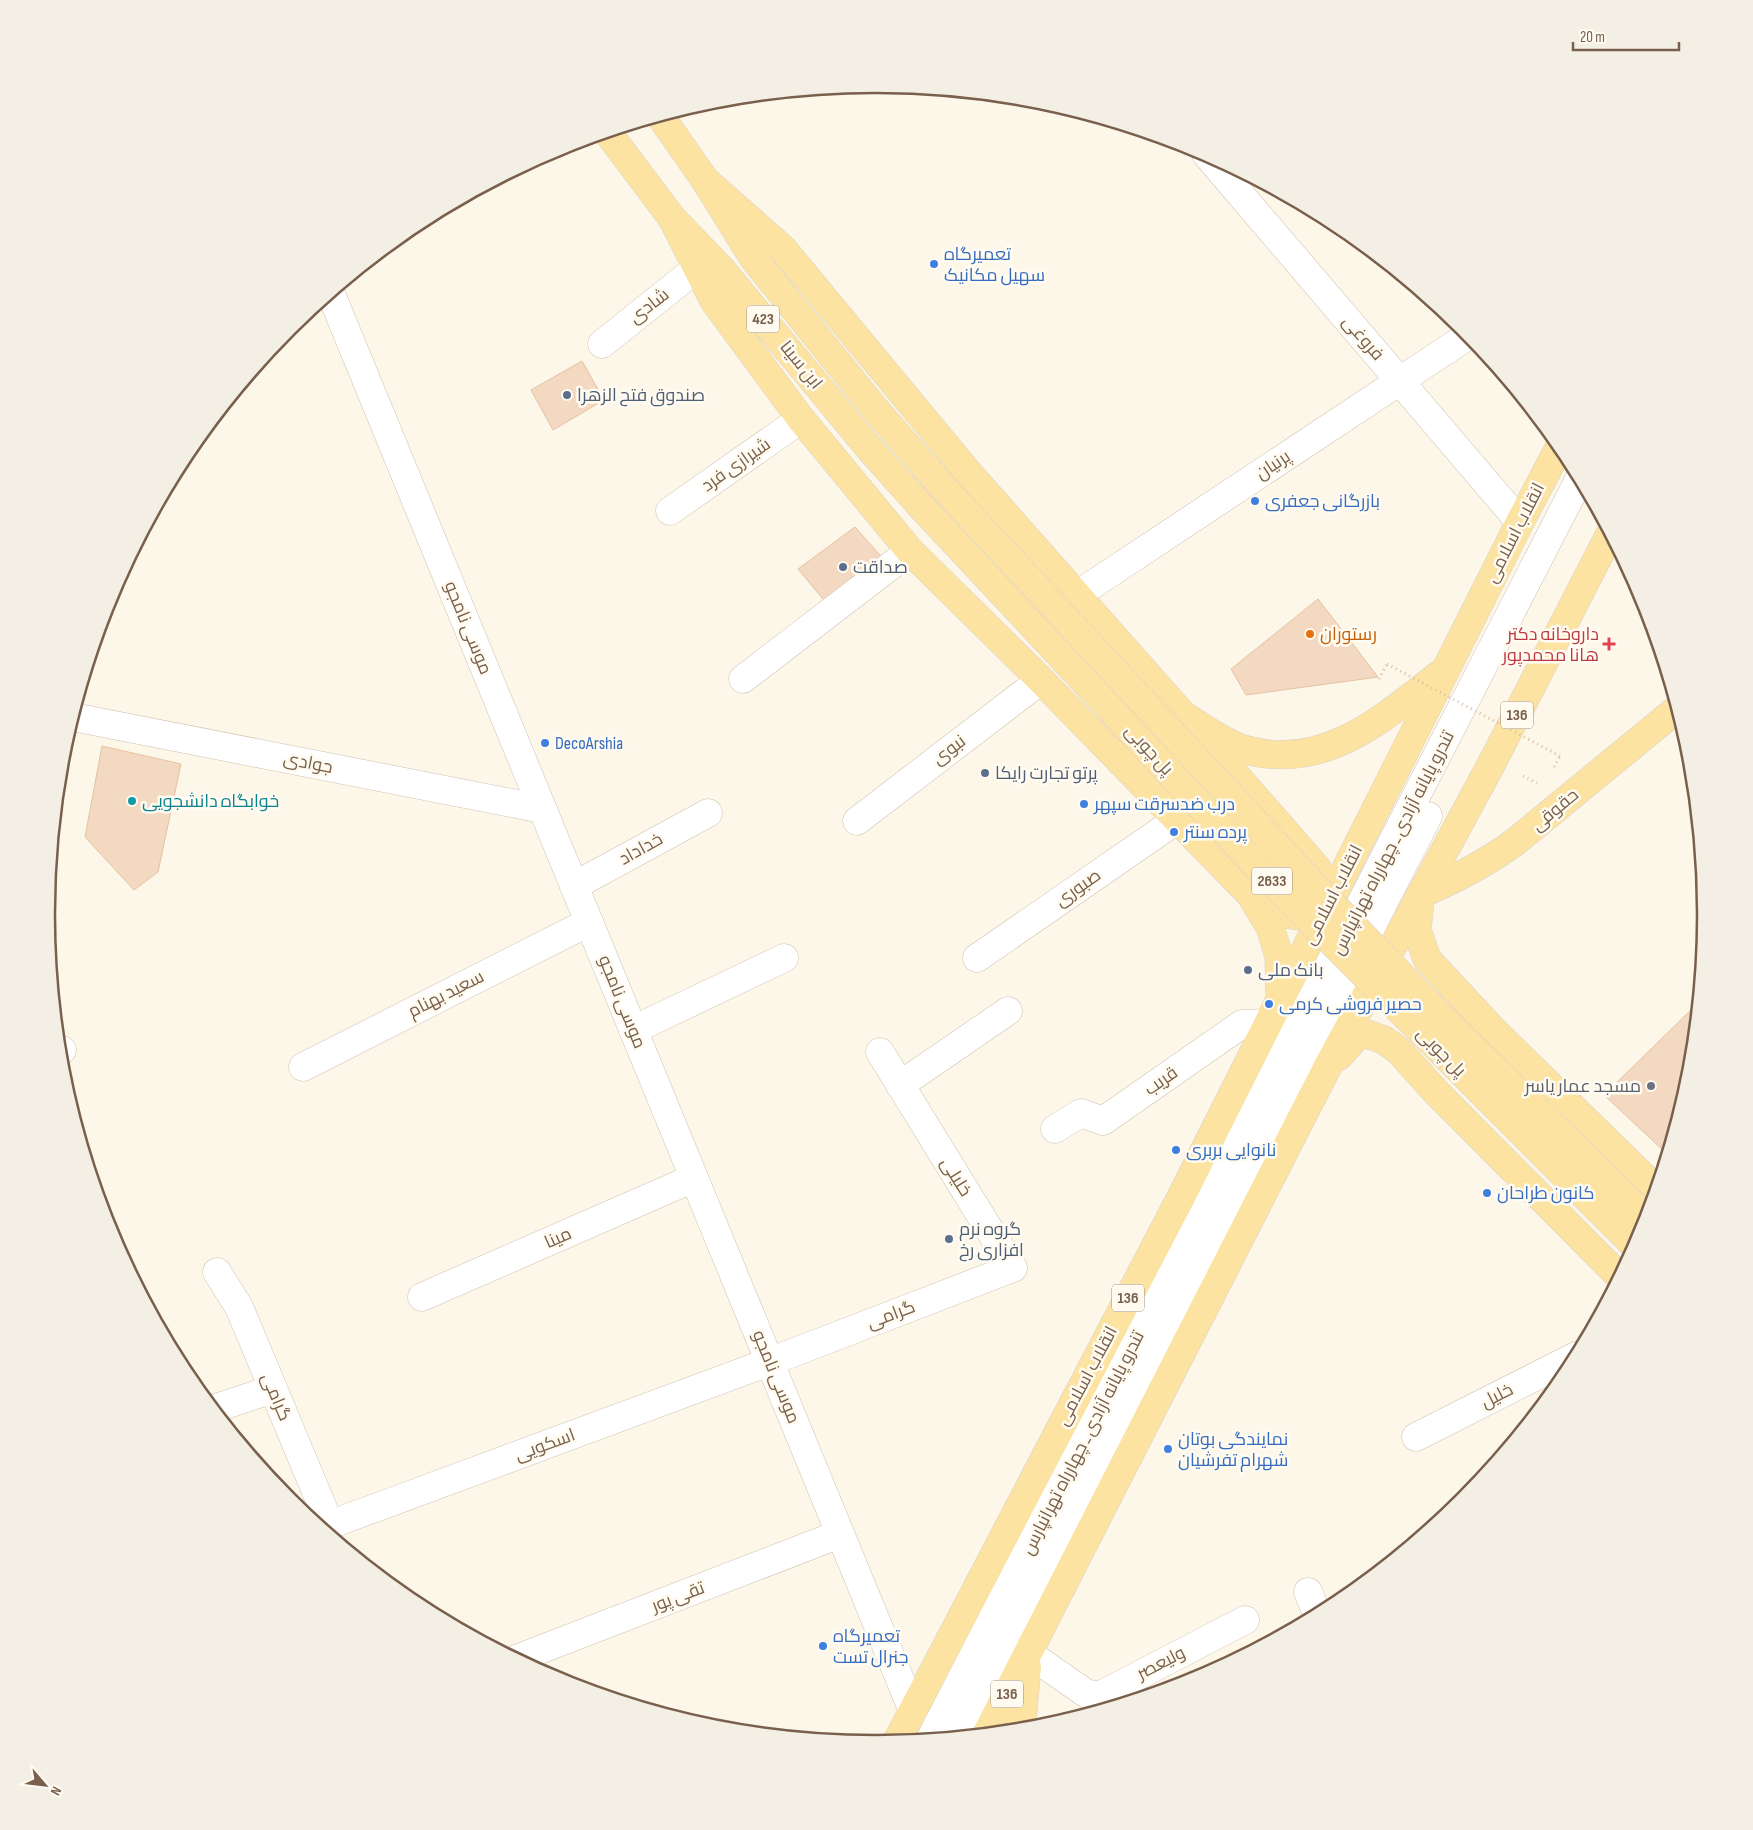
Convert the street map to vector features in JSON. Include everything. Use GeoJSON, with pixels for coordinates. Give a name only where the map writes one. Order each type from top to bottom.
{"type":"FeatureCollection","features":[{"type":"Feature","properties":{"kind":"main road","name":"ابن سینا"},"geometry":{"type":"LineString","coordinates":[[664,121],[705,180],[754,259],[875,410],[941,485]]}},
{"type":"Feature","properties":{"kind":"main road","name":"ابن سینا"},"geometry":{"type":"LineString","coordinates":[[611,137],[672,218],[722,270],[869,448],[920,504]]}},
{"type":"Feature","properties":{"kind":"main road"},"geometry":{"type":"LineString","coordinates":[[672,218],[714,301],[801,419],[910,551],[1041,680],[1248,892],[1278,913],[1298,916],[1313,908],[1321,889],[1316,868],[1184,715],[966,470],[784,249],[705,180]]}},
{"type":"Feature","properties":{"kind":"main road","name":"انقلاب اسلامی"},"geometry":{"type":"LineString","coordinates":[[900,1736],[1180,1199],[1556,454]]}},
{"type":"Feature","properties":{"kind":"main road","name":"پل چوبی"},"geometry":{"type":"LineString","coordinates":[[941,485],[1304,875],[1451,1028],[1641,1212]]}},
{"type":"Feature","properties":{"kind":"main road","name":"پل چوبی"},"geometry":{"type":"LineString","coordinates":[[920,504],[1269,878],[1630,1241]]}},
{"type":"Feature","properties":{"kind":"main road","name":"136"},"geometry":{"type":"LineString","coordinates":[[989,1728],[1327,1068],[1493,761],[1607,540]]}},
{"type":"Feature","properties":{"kind":"main road"},"geometry":{"type":"LineString","coordinates":[[1184,715],[1241,748],[1268,755],[1321,750],[1344,742],[1374,725],[1445,671]]}},
{"type":"Feature","properties":{"kind":"main road","name":"حقوقی"},"geometry":{"type":"LineString","coordinates":[[1421,894],[1462,877],[1515,842],[1672,713]]}},
{"type":"Feature","properties":{"kind":"main road"},"geometry":{"type":"LineString","coordinates":[[1248,892],[1270,927],[1279,956],[1274,1012]]}},
{"type":"Feature","properties":{"kind":"main road"},"geometry":{"type":"LineString","coordinates":[[1421,894],[1417,930],[1427,959],[1494,1031],[1651,1186]]}},
{"type":"Feature","properties":{"kind":"main road"},"geometry":{"type":"LineString","coordinates":[[1436,1092],[1418,1067],[1408,1045],[1408,1027],[1426,1009],[1447,1009],[1466,1016],[1494,1031]]}},
{"type":"Feature","properties":{"kind":"main road"},"geometry":{"type":"LineString","coordinates":[[1327,1068],[1356,1037],[1367,1034],[1384,1040],[1399,1052],[1436,1092],[1615,1272]]}},
{"type":"Feature","properties":{"kind":"main road"},"geometry":{"type":"LineString","coordinates":[[1022,1723],[1028,1653]]}},
{"type":"Feature","properties":{"kind":"street","name":"فروغی"},"geometry":{"type":"LineString","coordinates":[[1218,168],[1520,522]]}},
{"type":"Feature","properties":{"kind":"street","name":"شادی"},"geometry":{"type":"LineString","coordinates":[[602,344],[697,268]]}},
{"type":"Feature","properties":{"kind":"street","name":"موسی نامجو"},"geometry":{"type":"LineString","coordinates":[[333,299],[913,1711]]}},
{"type":"Feature","properties":{"kind":"street","name":"پرنیان"},"geometry":{"type":"LineString","coordinates":[[1077,595],[1462,340]]}},
{"type":"Feature","properties":{"kind":"street","name":"شیرازی فرد"},"geometry":{"type":"LineString","coordinates":[[670,512],[801,419]]}},
{"type":"Feature","properties":{"kind":"street","name":"تندرو پایانه آزادی ـ چهارراه تهرانپارس"},"geometry":{"type":"LineString","coordinates":[[933,1735],[1576,485]]}},
{"type":"Feature","properties":{"kind":"street"},"geometry":{"type":"LineString","coordinates":[[958,1732],[1588,504]]}},
{"type":"Feature","properties":{"kind":"street"},"geometry":{"type":"LineString","coordinates":[[743,679],[910,551]]}},
{"type":"Feature","properties":{"kind":"street","name":"نبوی"},"geometry":{"type":"LineString","coordinates":[[857,821],[1041,680]]}},
{"type":"Feature","properties":{"kind":"street","name":"جوادی"},"geometry":{"type":"LineString","coordinates":[[79,718],[542,809]]}},
{"type":"Feature","properties":{"kind":"street","name":"خداداد"},"geometry":{"type":"LineString","coordinates":[[574,886],[708,813]]}},
{"type":"Feature","properties":{"kind":"street","name":"صبوری"},"geometry":{"type":"LineString","coordinates":[[977,958],[1178,819]]}},
{"type":"Feature","properties":{"kind":"street","name":"سعید بهنام"},"geometry":{"type":"LineString","coordinates":[[304,1067],[589,922]]}},
{"type":"Feature","properties":{"kind":"street"},"geometry":{"type":"LineString","coordinates":[[633,1030],[784,958]]}},
{"type":"Feature","properties":{"kind":"street"},"geometry":{"type":"LineString","coordinates":[[900,1085],[1008,1011]]}},
{"type":"Feature","properties":{"kind":"street","name":"قریب"},"geometry":{"type":"LineString","coordinates":[[1055,1129],[1081,1112],[1103,1121],[1242,1024],[1274,1012]]}},
{"type":"Feature","properties":{"kind":"street","name":"خلیلی"},"geometry":{"type":"LineString","coordinates":[[880,1052],[1013,1268]]}},
{"type":"Feature","properties":{"kind":"street","name":"مینا"},"geometry":{"type":"LineString","coordinates":[[422,1298],[694,1178]]}},
{"type":"Feature","properties":{"kind":"street","name":"گرامی"},"geometry":{"type":"LineString","coordinates":[[769,1362],[1013,1268]]}},
{"type":"Feature","properties":{"kind":"street","name":"گرامی"},"geometry":{"type":"LineString","coordinates":[[217,1272],[239,1307],[273,1389],[324,1522]]}},
{"type":"Feature","properties":{"kind":"street","name":"خلیل"},"geometry":{"type":"LineString","coordinates":[[1416,1437],[1566,1361]]}},
{"type":"Feature","properties":{"kind":"street","name":"اسکویی"},"geometry":{"type":"LineString","coordinates":[[327,1525],[769,1362]]}},
{"type":"Feature","properties":{"kind":"street"},"geometry":{"type":"LineString","coordinates":[[219,1407],[273,1389]]}},
{"type":"Feature","properties":{"kind":"street","name":"تقی پور"},"geometry":{"type":"LineString","coordinates":[[523,1656],[840,1534]]}},
{"type":"Feature","properties":{"kind":"street","name":"ولیعصر"},"geometry":{"type":"LineString","coordinates":[[1028,1653],[1086,1694],[1101,1695],[1245,1620]]}},
{"type":"Feature","properties":{"kind":"path"},"geometry":{"type":"LineString","coordinates":[[1387,664],[1560,756]]}},
{"type":"Feature","properties":{"kind":"building","name":"صندوق فتح الزهرا"},"geometry":{"type":"Polygon","coordinates":[[[582,361],[604,400],[553,430],[531,390],[582,361]]]}},
{"type":"Feature","properties":{"kind":"building","name":"صداقت"},"geometry":{"type":"Polygon","coordinates":[[[855,527],[888,564],[832,610],[798,569],[855,527]]]}},
{"type":"Feature","properties":{"kind":"building","name":"رستوران"},"geometry":{"type":"Polygon","coordinates":[[[1318,599],[1378,677],[1246,695],[1231,669],[1318,599]]]}},
{"type":"Feature","properties":{"kind":"building","name":"خوابگاه دانشجویی"},"geometry":{"type":"Polygon","coordinates":[[[102,746],[181,764],[158,872],[134,890],[85,837],[102,746]]]}},
{"type":"Feature","properties":{"kind":"building","name":"مسجد عمار یاسر"},"geometry":{"type":"Polygon","coordinates":[[[1692,1009],[1682,1075],[1663,1150],[1604,1095],[1692,1009]]]}},
{"type":"Feature","properties":{"kind":"place","name":"تعمیرگاه سهیل مکانیک"},"geometry":{"type":"Point","coordinates":[934,264]}},
{"type":"Feature","properties":{"kind":"place","name":"صندوق فتح الزهرا"},"geometry":{"type":"Point","coordinates":[567,395]}},
{"type":"Feature","properties":{"kind":"place","name":"بازرگانی جعفری"},"geometry":{"type":"Point","coordinates":[1255,501]}},
{"type":"Feature","properties":{"kind":"place","name":"صداقت"},"geometry":{"type":"Point","coordinates":[843,567]}},
{"type":"Feature","properties":{"kind":"place","name":"رستوران"},"geometry":{"type":"Point","coordinates":[1310,634]}},
{"type":"Feature","properties":{"kind":"place","name":"داروخانه دکتر هانا محمدپور"},"geometry":{"type":"Point","coordinates":[1609,644]}},
{"type":"Feature","properties":{"kind":"place","name":"DecoArshia"},"geometry":{"type":"Point","coordinates":[545,743]}},
{"type":"Feature","properties":{"kind":"place","name":"پرتو تجارت رایکا"},"geometry":{"type":"Point","coordinates":[985,773]}},
{"type":"Feature","properties":{"kind":"place","name":"خوابگاه دانشجویی"},"geometry":{"type":"Point","coordinates":[132,801]}},
{"type":"Feature","properties":{"kind":"place","name":"درب ضدسرقت سپهر"},"geometry":{"type":"Point","coordinates":[1084,804]}},
{"type":"Feature","properties":{"kind":"place","name":"پرده سنتر"},"geometry":{"type":"Point","coordinates":[1174,832]}},
{"type":"Feature","properties":{"kind":"place","name":"بانک ملی"},"geometry":{"type":"Point","coordinates":[1248,970]}},
{"type":"Feature","properties":{"kind":"place","name":"حصیر فروشی کرمی"},"geometry":{"type":"Point","coordinates":[1269,1004]}},
{"type":"Feature","properties":{"kind":"place","name":"مسجد عمار یاسر"},"geometry":{"type":"Point","coordinates":[1651,1086]}},
{"type":"Feature","properties":{"kind":"place","name":"نانوایی بربری"},"geometry":{"type":"Point","coordinates":[1176,1150]}},
{"type":"Feature","properties":{"kind":"place","name":"کانون طراحان"},"geometry":{"type":"Point","coordinates":[1487,1193]}},
{"type":"Feature","properties":{"kind":"place","name":"گروه نرم افزاری رخ"},"geometry":{"type":"Point","coordinates":[949,1239]}},
{"type":"Feature","properties":{"kind":"place","name":"نمایندگی بوتان شهرام تفرشیان"},"geometry":{"type":"Point","coordinates":[1168,1449]}},
{"type":"Feature","properties":{"kind":"place","name":"تعمیرگاه جنرال تست"},"geometry":{"type":"Point","coordinates":[823,1646]}}]}
